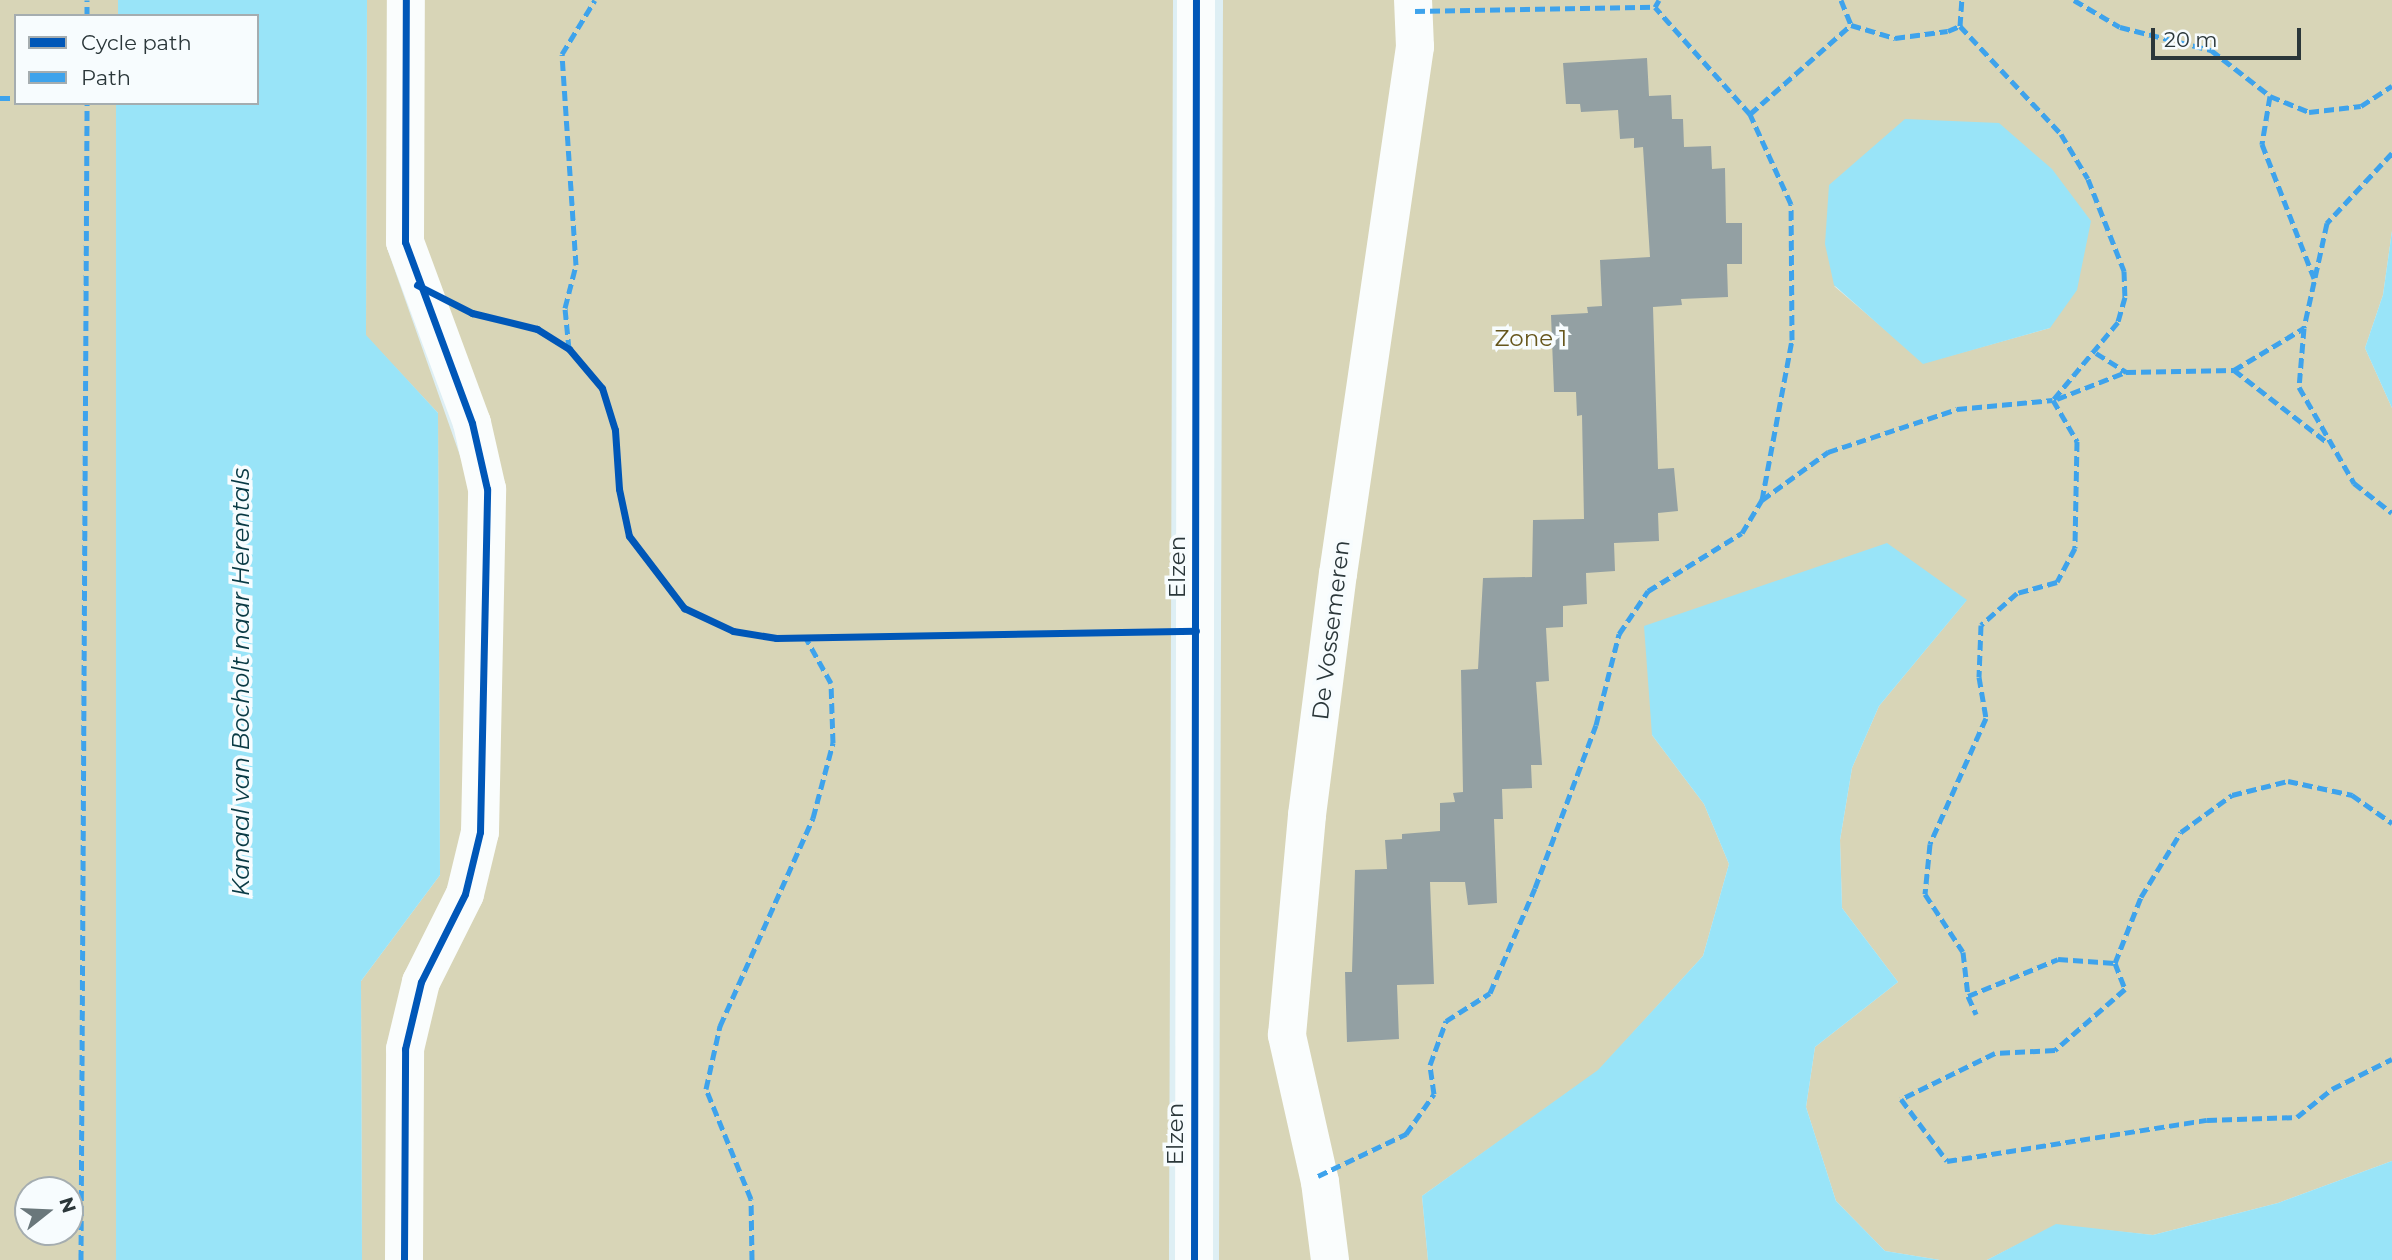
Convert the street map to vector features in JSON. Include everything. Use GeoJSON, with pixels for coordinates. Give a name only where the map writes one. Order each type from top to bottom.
{"type":"FeatureCollection","features":[{"type":"Feature","properties":{"kind":"street"},"geometry":{"type":"LineString","coordinates":[[404,1260],[405,1049],[421,982],[465,894],[480,832],[487,489],[472,423],[405,242],[406,0]]}},
{"type":"Feature","properties":{"kind":"street","name":"Elzen"},"geometry":{"type":"LineString","coordinates":[[1194,1260],[1196,0]]}},
{"type":"Feature","properties":{"kind":"street","name":"De Vossemeren"},"geometry":{"type":"LineString","coordinates":[[1330,1260],[1320,1182],[1287,1035],[1307,815],[1338,574],[1415,47],[1413,0]]}},
{"type":"Feature","properties":{"kind":"green space"},"geometry":{"type":"Polygon","coordinates":[[[0,0],[118,0],[118,14],[14,14],[14,105],[116,105],[116,1260],[0,1260],[0,0]]]}},
{"type":"Feature","properties":{"kind":"green space"},"geometry":{"type":"Polygon","coordinates":[[[367,0],[396,0],[387,248],[471,487],[470,825],[455,889],[411,967],[394,1260],[362,1260],[361,981],[440,875],[438,413],[366,336],[367,0]]]}},
{"type":"Feature","properties":{"kind":"green space"},"geometry":{"type":"Polygon","coordinates":[[[416,0],[1173,0],[1169,1260],[420,1260],[421,1054],[439,976],[478,890],[503,521],[423,272],[416,0]]]}},
{"type":"Feature","properties":{"kind":"green space","name":"Zone 1"},"geometry":{"type":"Polygon","coordinates":[[[1223,0],[2392,0],[2392,231],[2383,295],[2365,348],[2392,408],[2392,1161],[2278,1203],[2153,1235],[2056,1225],[1987,1260],[1940,1260],[1885,1251],[1836,1201],[1806,1107],[1815,1047],[1898,982],[1842,908],[1840,840],[1852,768],[1879,706],[1966,601],[1652,735],[1704,804],[1729,864],[1703,956],[1598,1071],[1422,1196],[1428,1260],[1219,1260],[1223,0]],[[1834,286],[1924,363],[2050,328],[1834,286]]]}},
{"type":"Feature","properties":{"kind":"water","name":"Kanaal van Bocholt naar Herentals"},"geometry":{"type":"Polygon","coordinates":[[[118,0],[367,0],[366,335],[438,413],[440,875],[361,981],[362,1260],[116,1260],[116,105],[259,105],[259,14],[118,14],[118,0]]]}},
{"type":"Feature","properties":{"kind":"water"},"geometry":{"type":"Polygon","coordinates":[[[1905,119],[1999,123],[2052,169],[2091,221],[2077,290],[2050,328],[1923,364],[1834,285],[1825,244],[1829,185],[1905,119]]]}},
{"type":"Feature","properties":{"kind":"water"},"geometry":{"type":"Polygon","coordinates":[[[2392,231],[2392,408],[2365,348],[2383,295],[2392,231]]]}},
{"type":"Feature","properties":{"kind":"water"},"geometry":{"type":"Polygon","coordinates":[[[1887,543],[1967,600],[1879,706],[1852,768],[1840,840],[1842,908],[1898,982],[1815,1047],[1806,1107],[1836,1201],[1885,1251],[1940,1260],[1428,1260],[1422,1196],[1598,1070],[1703,956],[1729,864],[1704,804],[1652,735],[1644,626],[1887,543]]]}},
{"type":"Feature","properties":{"kind":"water"},"geometry":{"type":"Polygon","coordinates":[[[2392,1161],[2392,1260],[1987,1260],[2056,1224],[2153,1235],[2278,1203],[2392,1161]]]}},
{"type":"Feature","properties":{"kind":"building"},"geometry":{"type":"Polygon","coordinates":[[[1647,58],[1649,96],[1671,95],[1672,119],[1683,119],[1684,147],[1711,146],[1712,169],[1725,168],[1726,223],[1742,223],[1742,264],[1727,264],[1728,297],[1681,299],[1682,305],[1653,307],[1658,469],[1674,468],[1678,511],[1658,513],[1659,541],[1614,543],[1615,571],[1586,573],[1587,604],[1563,606],[1563,627],[1546,628],[1549,681],[1536,682],[1542,765],[1531,765],[1532,788],[1502,789],[1503,819],[1494,819],[1497,903],[1468,905],[1465,882],[1430,882],[1434,984],[1397,985],[1399,1039],[1347,1042],[1345,972],[1352,972],[1355,870],[1387,869],[1385,840],[1402,839],[1402,834],[1440,831],[1440,803],[1455,802],[1453,793],[1463,792],[1461,670],[1478,669],[1483,578],[1532,577],[1533,520],[1584,519],[1582,415],[1577,416],[1576,392],[1554,392],[1551,315],[1588,313],[1587,307],[1602,306],[1600,260],[1650,257],[1643,147],[1634,148],[1634,138],[1620,139],[1618,110],[1581,112],[1580,104],[1566,104],[1563,63],[1647,58]]]}},
{"type":"Feature","properties":{"kind":"marked path"},"geometry":{"type":"LineString","coordinates":[[87,0],[87,14]]}},
{"type":"Feature","properties":{"kind":"marked path"},"geometry":{"type":"LineString","coordinates":[[569,349],[565,308],[576,265],[562,54],[595,0]]}},
{"type":"Feature","properties":{"kind":"marked path"},"geometry":{"type":"LineString","coordinates":[[1415,11],[1655,7],[1659,0]]}},
{"type":"Feature","properties":{"kind":"marked path"},"geometry":{"type":"LineString","coordinates":[[1841,0],[1851,25]]}},
{"type":"Feature","properties":{"kind":"marked path"},"geometry":{"type":"LineString","coordinates":[[1851,25],[1895,38],[1948,31],[1960,26],[1962,0]]}},
{"type":"Feature","properties":{"kind":"marked path"},"geometry":{"type":"LineString","coordinates":[[2074,0],[2120,27],[2211,50],[2270,96],[2309,112],[2361,106],[2392,86]]}},
{"type":"Feature","properties":{"kind":"marked path"},"geometry":{"type":"LineString","coordinates":[[1318,1176],[1406,1134],[1434,1094],[1430,1065],[1446,1021],[1490,993],[1535,888],[1596,725],[1619,634],[1648,591],[1742,533],[1762,500],[1792,340],[1791,204],[1750,114],[1655,7]]}},
{"type":"Feature","properties":{"kind":"marked path"},"geometry":{"type":"LineString","coordinates":[[1750,114],[1851,25]]}},
{"type":"Feature","properties":{"kind":"marked path"},"geometry":{"type":"LineString","coordinates":[[1960,26],[2061,134],[2088,179],[2124,271],[2125,297],[2118,322],[2053,400]]}},
{"type":"Feature","properties":{"kind":"marked path"},"geometry":{"type":"LineString","coordinates":[[2270,96],[2262,144],[2314,278]]}},
{"type":"Feature","properties":{"kind":"marked path"},"geometry":{"type":"LineString","coordinates":[[0,98],[14,98]]}},
{"type":"Feature","properties":{"kind":"marked path"},"geometry":{"type":"LineString","coordinates":[[81,1260],[87,105]]}},
{"type":"Feature","properties":{"kind":"marked path"},"geometry":{"type":"LineString","coordinates":[[2392,153],[2327,223],[2304,328],[2299,387],[2354,483],[2392,513]]}},
{"type":"Feature","properties":{"kind":"marked path"},"geometry":{"type":"LineString","coordinates":[[2096,353],[2126,372],[2234,370],[2304,328]]}},
{"type":"Feature","properties":{"kind":"marked path"},"geometry":{"type":"LineString","coordinates":[[2234,370],[2328,443]]}},
{"type":"Feature","properties":{"kind":"marked path"},"geometry":{"type":"LineString","coordinates":[[2057,399],[2126,372]]}},
{"type":"Feature","properties":{"kind":"marked path"},"geometry":{"type":"LineString","coordinates":[[1762,500],[1828,452],[1957,409],[2053,400],[2077,441],[2075,548],[2057,582],[2017,593],[1981,625],[1979,677],[1986,718],[1930,844],[1925,894],[1963,952],[1968,996],[2058,959],[2115,963],[2125,989],[2055,1050],[1995,1053],[1901,1099],[1947,1161],[2207,1120],[2297,1117],[2332,1089],[2392,1059]]}},
{"type":"Feature","properties":{"kind":"marked path"},"geometry":{"type":"LineString","coordinates":[[752,1260],[751,1199],[706,1089],[720,1026],[813,818],[833,743],[831,683],[806,638]]}},
{"type":"Feature","properties":{"kind":"marked path"},"geometry":{"type":"LineString","coordinates":[[2115,963],[2141,897],[2181,832],[2232,795],[2288,781],[2352,795],[2392,823]]}},
{"type":"Feature","properties":{"kind":"marked path"},"geometry":{"type":"LineString","coordinates":[[1968,996],[1976,1014]]}},
{"type":"Feature","properties":{"kind":"cycle path"},"geometry":{"type":"LineString","coordinates":[[404,1260],[405,1049],[421,982],[465,894],[480,832],[487,489],[472,423],[405,242],[406,0]]}},
{"type":"Feature","properties":{"kind":"cycle path"},"geometry":{"type":"LineString","coordinates":[[1194,1260],[1196,0]]}},
{"type":"Feature","properties":{"kind":"cycle path"},"geometry":{"type":"LineString","coordinates":[[417,285],[472,313],[537,329],[569,349],[602,388],[615,430],[619,489],[629,536],[684,608],[733,631],[776,638],[1196,631]]}}]}
